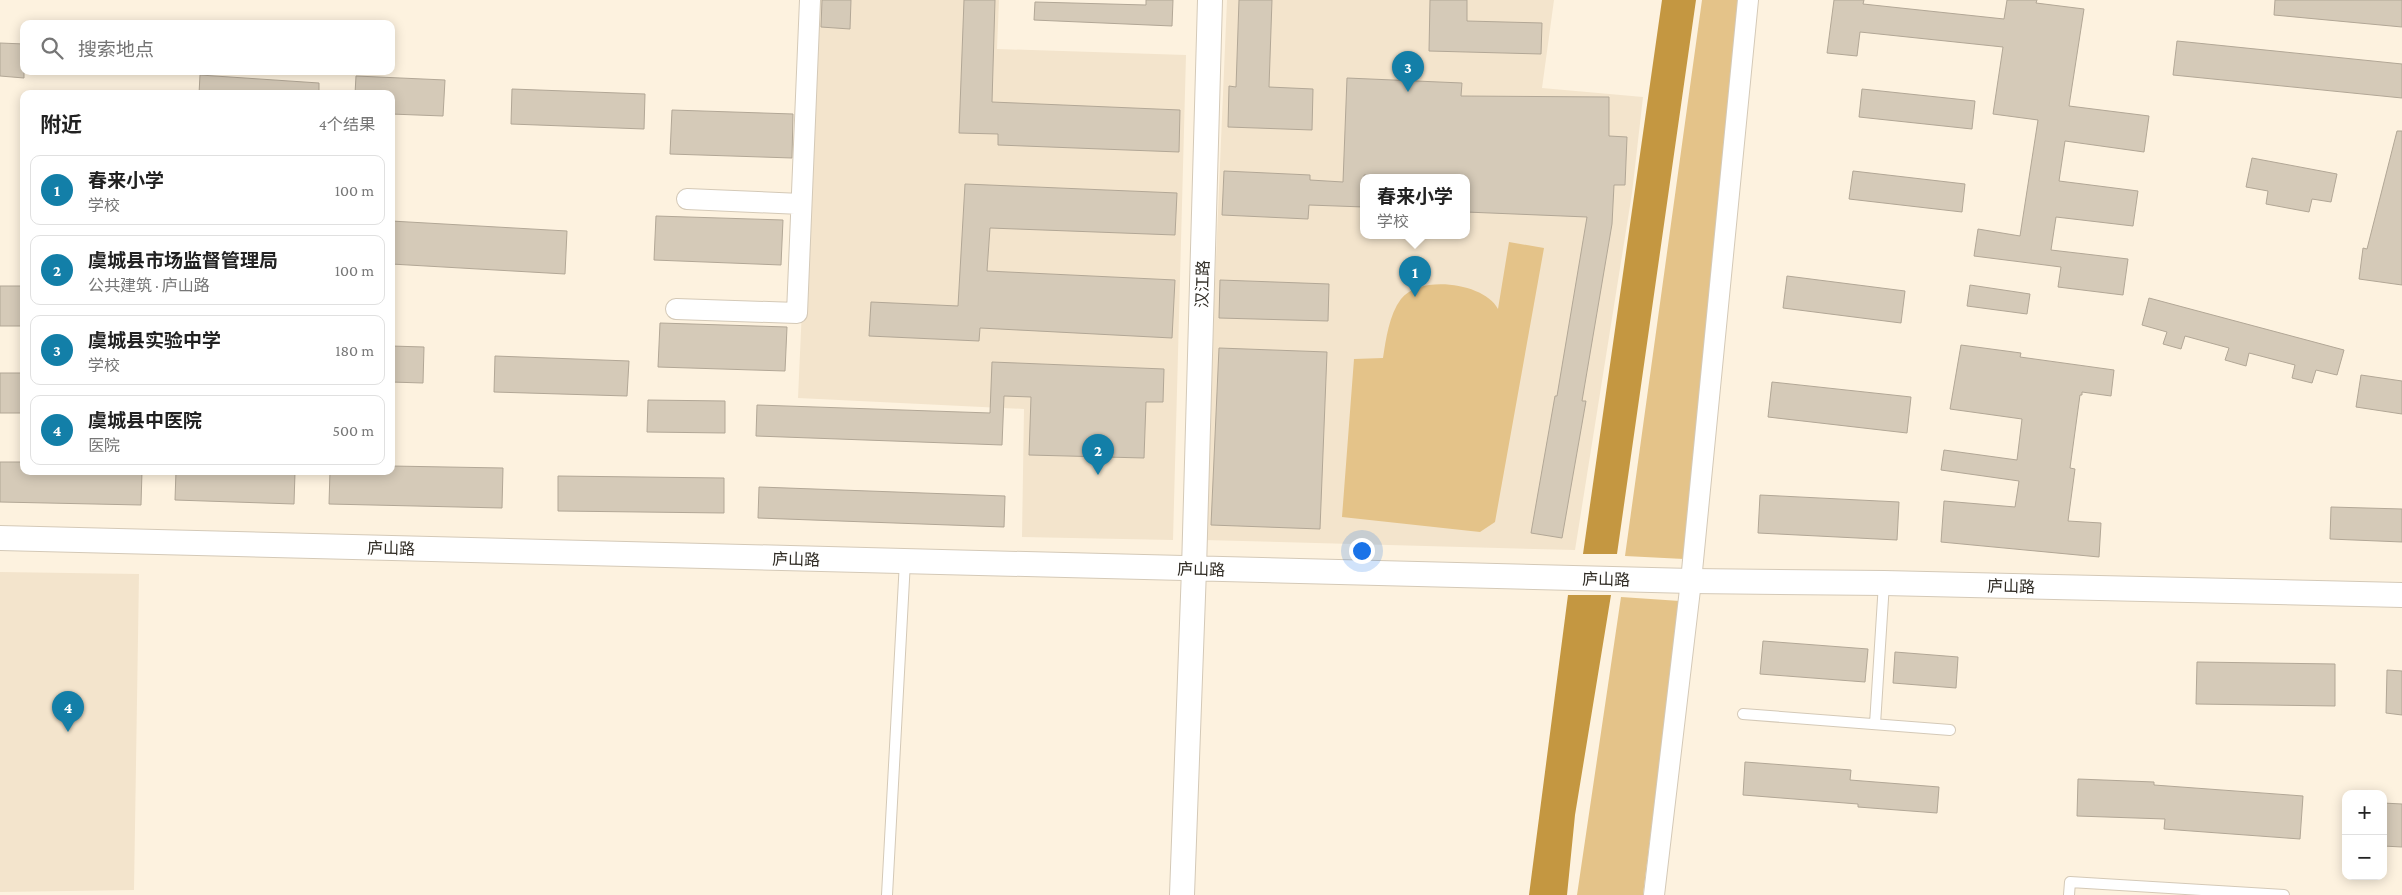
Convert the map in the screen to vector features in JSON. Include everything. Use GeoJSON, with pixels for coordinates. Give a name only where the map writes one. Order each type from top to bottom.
{"type":"FeatureCollection","features":[{"type":"Feature","properties":{"kind":"street"},"geometry":{"type":"LineString","coordinates":[[676,309],[797,313],[810,0]]}},
{"type":"Feature","properties":{"kind":"street","name":"汉江路"},"geometry":{"type":"LineString","coordinates":[[1182,895],[1194,569],[1210,0]]}},
{"type":"Feature","properties":{"kind":"street"},"geometry":{"type":"LineString","coordinates":[[1654,895],[1691,581],[1748,0]]}},
{"type":"Feature","properties":{"kind":"street"},"geometry":{"type":"LineString","coordinates":[[687,199],[802,204]]}},
{"type":"Feature","properties":{"kind":"street","name":"庐山路"},"geometry":{"type":"LineString","coordinates":[[0,538],[1691,581],[1884,582],[2402,595]]}},
{"type":"Feature","properties":{"kind":"lane"},"geometry":{"type":"LineString","coordinates":[[888,895],[905,561]]}},
{"type":"Feature","properties":{"kind":"lane"},"geometry":{"type":"LineString","coordinates":[[1875,724],[1884,582]]}},
{"type":"Feature","properties":{"kind":"lane"},"geometry":{"type":"LineString","coordinates":[[1743,714],[1950,730]]}},
{"type":"Feature","properties":{"kind":"lane"},"geometry":{"type":"LineString","coordinates":[[2068,895],[2070,882],[2202,892],[2284,895]]}},
{"type":"Feature","properties":{"kind":"shaded area"},"geometry":{"type":"Polygon","coordinates":[[[813,0],[999,0],[997,49],[1186,55],[1173,540],[1022,537],[1024,409],[798,398],[810,129],[813,0]]]}},
{"type":"Feature","properties":{"kind":"shaded area"},"geometry":{"type":"Polygon","coordinates":[[[1227,0],[1554,0],[1542,88],[1643,97],[1632,193],[1575,550],[1204,540],[1227,0]]]}},
{"type":"Feature","properties":{"kind":"shaded area"},"geometry":{"type":"Polygon","coordinates":[[[1662,0],[1696,0],[1617,554],[1583,554],[1662,0]]]}},
{"type":"Feature","properties":{"kind":"shaded area"},"geometry":{"type":"Polygon","coordinates":[[[1702,0],[1743,0],[1684,559],[1625,556],[1702,0]]]}},
{"type":"Feature","properties":{"kind":"shaded area"},"geometry":{"type":"Polygon","coordinates":[[[1509,242],[1544,248],[1495,522],[1480,532],[1342,517],[1354,359],[1383,358],[1389,327],[1397,305],[1410,291],[1422,286],[1437,284],[1467,288],[1491,300],[1498,309],[1509,242]]]}},
{"type":"Feature","properties":{"kind":"shaded area"},"geometry":{"type":"Polygon","coordinates":[[[0,572],[139,574],[134,890],[0,892],[0,572]]]}},
{"type":"Feature","properties":{"kind":"shaded area"},"geometry":{"type":"Polygon","coordinates":[[[1568,595],[1611,595],[1575,815],[1567,895],[1529,895],[1568,595]]]}},
{"type":"Feature","properties":{"kind":"shaded area"},"geometry":{"type":"Polygon","coordinates":[[[1621,597],[1680,601],[1643,895],[1577,895],[1621,597]]]}},
{"type":"Feature","properties":{"kind":"building"},"geometry":{"type":"Polygon","coordinates":[[[822,0],[851,0],[850,29],[821,27],[822,0]]]}},
{"type":"Feature","properties":{"kind":"building"},"geometry":{"type":"Polygon","coordinates":[[[964,0],[995,0],[992,102],[1180,110],[1179,152],[998,145],[998,134],[959,133],[964,0]]]}},
{"type":"Feature","properties":{"kind":"building"},"geometry":{"type":"Polygon","coordinates":[[[1146,0],[1173,0],[1172,26],[1034,20],[1035,2],[1146,5],[1146,0]]]}},
{"type":"Feature","properties":{"kind":"building"},"geometry":{"type":"Polygon","coordinates":[[[1239,0],[1272,0],[1269,87],[1313,89],[1312,130],[1228,127],[1229,86],[1236,87],[1239,0]]]}},
{"type":"Feature","properties":{"kind":"building"},"geometry":{"type":"Polygon","coordinates":[[[1430,0],[1467,0],[1467,21],[1542,23],[1541,54],[1429,51],[1430,0]]]}},
{"type":"Feature","properties":{"kind":"building"},"geometry":{"type":"Polygon","coordinates":[[[1834,0],[1864,0],[1863,4],[2004,19],[2007,0],[2037,0],[2036,3],[2084,9],[2069,106],[2149,116],[2144,152],[2065,141],[2059,181],[2138,191],[2133,226],[2056,217],[2051,250],[2128,259],[2123,295],[2058,287],[2061,267],[1974,256],[1978,229],[2020,236],[2038,120],[1993,114],[2003,47],[1860,32],[1857,56],[1827,53],[1834,0]]]}},
{"type":"Feature","properties":{"kind":"building"},"geometry":{"type":"Polygon","coordinates":[[[2275,0],[2402,0],[2402,27],[2274,15],[2275,0]]]}},
{"type":"Feature","properties":{"kind":"building"},"geometry":{"type":"Polygon","coordinates":[[[2177,41],[2402,64],[2402,98],[2173,75],[2177,41]]]}},
{"type":"Feature","properties":{"kind":"building"},"geometry":{"type":"Polygon","coordinates":[[[0,43],[20,44],[20,75],[24,75],[24,78],[0,76],[0,43]]]}},
{"type":"Feature","properties":{"kind":"building"},"geometry":{"type":"Polygon","coordinates":[[[200,75],[319,83],[319,90],[199,90],[200,75]]]}},
{"type":"Feature","properties":{"kind":"building"},"geometry":{"type":"Polygon","coordinates":[[[356,76],[445,80],[443,116],[395,114],[395,90],[355,90],[356,76]]]}},
{"type":"Feature","properties":{"kind":"building"},"geometry":{"type":"Polygon","coordinates":[[[1347,78],[1462,83],[1461,96],[1609,97],[1609,136],[1627,137],[1625,185],[1614,185],[1612,224],[1582,401],[1586,401],[1562,538],[1531,533],[1555,396],[1557,396],[1587,217],[1470,212],[1470,174],[1360,174],[1360,207],[1309,205],[1308,219],[1222,215],[1224,171],[1310,175],[1310,180],[1343,182],[1347,78]]]}},
{"type":"Feature","properties":{"kind":"building"},"geometry":{"type":"Polygon","coordinates":[[[512,89],[645,94],[644,129],[511,124],[512,89]]]}},
{"type":"Feature","properties":{"kind":"building"},"geometry":{"type":"Polygon","coordinates":[[[1862,89],[1975,101],[1972,129],[1859,117],[1862,89]]]}},
{"type":"Feature","properties":{"kind":"building"},"geometry":{"type":"Polygon","coordinates":[[[672,110],[793,114],[792,158],[670,154],[672,110]]]}},
{"type":"Feature","properties":{"kind":"building"},"geometry":{"type":"Polygon","coordinates":[[[2397,131],[2402,131],[2402,285],[2359,279],[2363,248],[2367,249],[2397,131]]]}},
{"type":"Feature","properties":{"kind":"building"},"geometry":{"type":"Polygon","coordinates":[[[2252,158],[2337,174],[2331,202],[2312,199],[2309,212],[2266,204],[2268,191],[2246,187],[2252,158]]]}},
{"type":"Feature","properties":{"kind":"building"},"geometry":{"type":"Polygon","coordinates":[[[1853,171],[1965,184],[1962,212],[1849,199],[1853,171]]]}},
{"type":"Feature","properties":{"kind":"building"},"geometry":{"type":"Polygon","coordinates":[[[965,184],[1177,193],[1175,235],[990,228],[987,271],[1175,280],[1172,338],[980,328],[979,341],[869,336],[871,302],[958,306],[965,184]]]}},
{"type":"Feature","properties":{"kind":"building"},"geometry":{"type":"Polygon","coordinates":[[[656,216],[783,220],[781,265],[654,260],[656,216]]]}},
{"type":"Feature","properties":{"kind":"building"},"geometry":{"type":"Polygon","coordinates":[[[395,221],[567,231],[565,274],[395,264],[395,221]]]}},
{"type":"Feature","properties":{"kind":"building"},"geometry":{"type":"Polygon","coordinates":[[[1787,276],[1905,291],[1901,323],[1783,308],[1787,276]]]}},
{"type":"Feature","properties":{"kind":"building"},"geometry":{"type":"Polygon","coordinates":[[[1220,280],[1329,284],[1328,321],[1219,318],[1220,280]]]}},
{"type":"Feature","properties":{"kind":"building"},"geometry":{"type":"Polygon","coordinates":[[[1970,285],[2030,294],[2027,314],[1967,306],[1970,285]]]}},
{"type":"Feature","properties":{"kind":"building"},"geometry":{"type":"Polygon","coordinates":[[[0,286],[20,286],[20,326],[0,326],[0,286]]]}},
{"type":"Feature","properties":{"kind":"building"},"geometry":{"type":"Polygon","coordinates":[[[2149,298],[2344,350],[2337,375],[2316,370],[2312,383],[2292,378],[2295,365],[2249,353],[2246,366],[2225,360],[2229,348],[2185,336],[2181,349],[2163,344],[2167,332],[2142,325],[2149,298]]]}},
{"type":"Feature","properties":{"kind":"building"},"geometry":{"type":"Polygon","coordinates":[[[660,323],[787,327],[785,371],[658,367],[660,323]]]}},
{"type":"Feature","properties":{"kind":"building"},"geometry":{"type":"Polygon","coordinates":[[[1961,345],[2021,353],[2020,357],[2114,370],[2111,396],[2082,392],[2082,395],[2080,395],[2070,468],[2075,469],[2068,521],[2101,523],[2099,557],[1941,542],[1944,501],[2015,507],[2019,481],[1941,470],[1944,450],[2017,460],[2022,419],[1950,409],[1961,345]]]}},
{"type":"Feature","properties":{"kind":"building"},"geometry":{"type":"Polygon","coordinates":[[[395,346],[424,347],[423,383],[395,382],[395,346]]]}},
{"type":"Feature","properties":{"kind":"building"},"geometry":{"type":"Polygon","coordinates":[[[1219,348],[1327,352],[1320,529],[1211,525],[1219,348]]]}},
{"type":"Feature","properties":{"kind":"building"},"geometry":{"type":"Polygon","coordinates":[[[495,356],[629,361],[627,396],[494,392],[495,356]]]}},
{"type":"Feature","properties":{"kind":"building"},"geometry":{"type":"Polygon","coordinates":[[[992,362],[1164,369],[1163,402],[1146,402],[1144,458],[1029,455],[1031,397],[1004,396],[1002,445],[756,436],[757,405],[990,413],[992,362]]]}},
{"type":"Feature","properties":{"kind":"building"},"geometry":{"type":"Polygon","coordinates":[[[0,373],[20,373],[20,413],[0,413],[0,373]]]}},
{"type":"Feature","properties":{"kind":"building"},"geometry":{"type":"Polygon","coordinates":[[[2361,375],[2402,381],[2402,414],[2356,407],[2361,375]]]}},
{"type":"Feature","properties":{"kind":"building"},"geometry":{"type":"Polygon","coordinates":[[[1772,382],[1911,397],[1907,433],[1768,417],[1772,382]]]}},
{"type":"Feature","properties":{"kind":"building"},"geometry":{"type":"Polygon","coordinates":[[[648,400],[725,401],[725,433],[647,432],[648,400]]]}},
{"type":"Feature","properties":{"kind":"building"},"geometry":{"type":"Polygon","coordinates":[[[0,462],[20,462],[20,475],[142,475],[141,505],[0,502],[0,462]]]}},
{"type":"Feature","properties":{"kind":"building"},"geometry":{"type":"Polygon","coordinates":[[[395,466],[503,468],[502,508],[329,504],[330,475],[395,475],[395,466]]]}},
{"type":"Feature","properties":{"kind":"building"},"geometry":{"type":"Polygon","coordinates":[[[176,475],[295,475],[294,504],[175,500],[176,475]]]}},
{"type":"Feature","properties":{"kind":"building"},"geometry":{"type":"Polygon","coordinates":[[[558,476],[724,478],[724,513],[558,511],[558,476]]]}},
{"type":"Feature","properties":{"kind":"building"},"geometry":{"type":"Polygon","coordinates":[[[759,487],[1005,496],[1004,527],[758,518],[759,487]]]}},
{"type":"Feature","properties":{"kind":"building"},"geometry":{"type":"Polygon","coordinates":[[[1760,495],[1899,502],[1897,540],[1758,533],[1760,495]]]}},
{"type":"Feature","properties":{"kind":"building"},"geometry":{"type":"Polygon","coordinates":[[[2331,507],[2402,509],[2402,542],[2330,539],[2331,507]]]}},
{"type":"Feature","properties":{"kind":"building"},"geometry":{"type":"Polygon","coordinates":[[[1763,641],[1868,649],[1865,682],[1760,674],[1763,641]]]}},
{"type":"Feature","properties":{"kind":"building"},"geometry":{"type":"Polygon","coordinates":[[[1895,652],[1958,657],[1956,688],[1893,683],[1895,652]]]}},
{"type":"Feature","properties":{"kind":"building"},"geometry":{"type":"Polygon","coordinates":[[[2197,662],[2335,664],[2335,706],[2196,704],[2197,662]]]}},
{"type":"Feature","properties":{"kind":"building"},"geometry":{"type":"Polygon","coordinates":[[[2387,670],[2402,671],[2402,715],[2386,713],[2387,670]]]}},
{"type":"Feature","properties":{"kind":"building"},"geometry":{"type":"Polygon","coordinates":[[[1745,762],[1851,770],[1850,780],[1939,787],[1937,813],[1858,807],[1858,804],[1743,795],[1745,762]]]}},
{"type":"Feature","properties":{"kind":"building"},"geometry":{"type":"Polygon","coordinates":[[[2078,779],[2154,782],[2154,785],[2303,796],[2300,839],[2164,829],[2165,819],[2077,816],[2078,779]]]}},
{"type":"Feature","properties":{"kind":"building"},"geometry":{"type":"Polygon","coordinates":[[[2387,803],[2402,804],[2402,847],[2387,846],[2387,803]]]}},
{"type":"Feature","properties":{"kind":"place","name":"虞城县实验中学"},"geometry":{"type":"Point","coordinates":[1408,92]}},
{"type":"Feature","properties":{"kind":"place","name":"春来小学"},"geometry":{"type":"Point","coordinates":[1415,297]}},
{"type":"Feature","properties":{"kind":"place","name":"虞城县市场监督管理局"},"geometry":{"type":"Point","coordinates":[1098,475]}},
{"type":"Feature","properties":{"kind":"place","name":"虞城县中医院"},"geometry":{"type":"Point","coordinates":[68,732]}}]}
